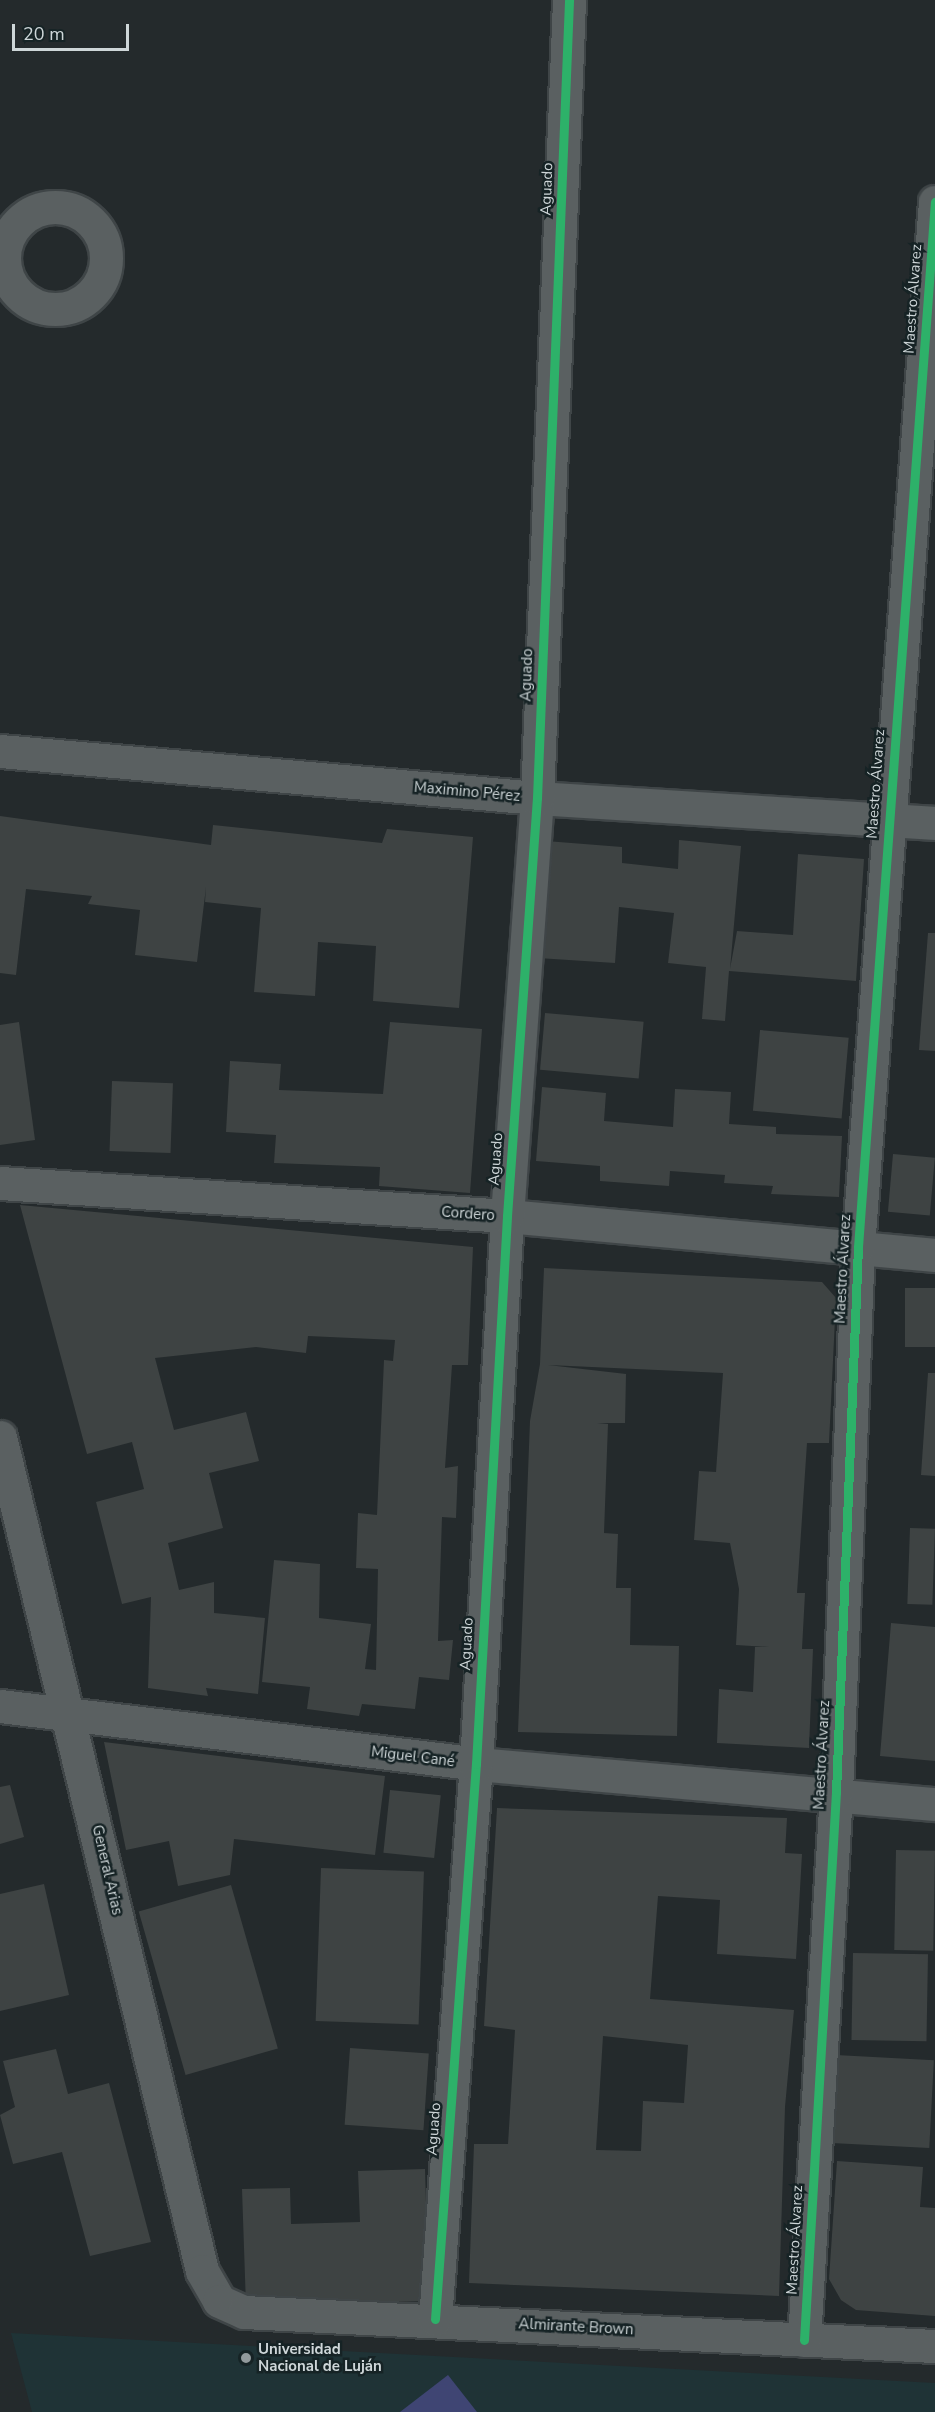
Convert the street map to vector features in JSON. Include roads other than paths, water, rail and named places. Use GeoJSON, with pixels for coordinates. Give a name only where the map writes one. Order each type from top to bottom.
{"type":"FeatureCollection","features":[{"type":"Feature","properties":{"kind":"street","name":"Aguado"},"geometry":{"type":"LineString","coordinates":[[435,2319],[476,1764],[507,1216],[537,798],[569,0]]}},
{"type":"Feature","properties":{"kind":"street","name":"Maestro Álvarez"},"geometry":{"type":"LineString","coordinates":[[804,2340],[836,1792],[858,1247],[935,202]]}},
{"type":"Feature","properties":{"kind":"street","name":"Maximino Pérez"},"geometry":{"type":"LineString","coordinates":[[0,752],[537,798],[935,823]]}},
{"type":"Feature","properties":{"kind":"street","name":"Cordero"},"geometry":{"type":"LineString","coordinates":[[0,1184],[507,1216],[935,1255]]}},
{"type":"Feature","properties":{"kind":"street","name":"General Arias"},"geometry":{"type":"LineString","coordinates":[[0,1437],[70,1715],[202,2271],[219,2301]]}},
{"type":"Feature","properties":{"kind":"street","name":"Miguel Cané"},"geometry":{"type":"LineString","coordinates":[[0,1706],[476,1764],[836,1792],[935,1804]]}},
{"type":"Feature","properties":{"kind":"street","name":"Almirante Brown"},"geometry":{"type":"LineString","coordinates":[[219,2301],[244,2312],[435,2319],[935,2346]]}},
{"type":"Feature","properties":{"kind":"water"},"geometry":{"type":"Polygon","coordinates":[[[448,2375],[477,2412],[400,2412],[448,2375]]]}},
{"type":"Feature","properties":{"kind":"place","name":"Universidad Nacional de Luján"},"geometry":{"type":"Point","coordinates":[246,2358]}}]}
